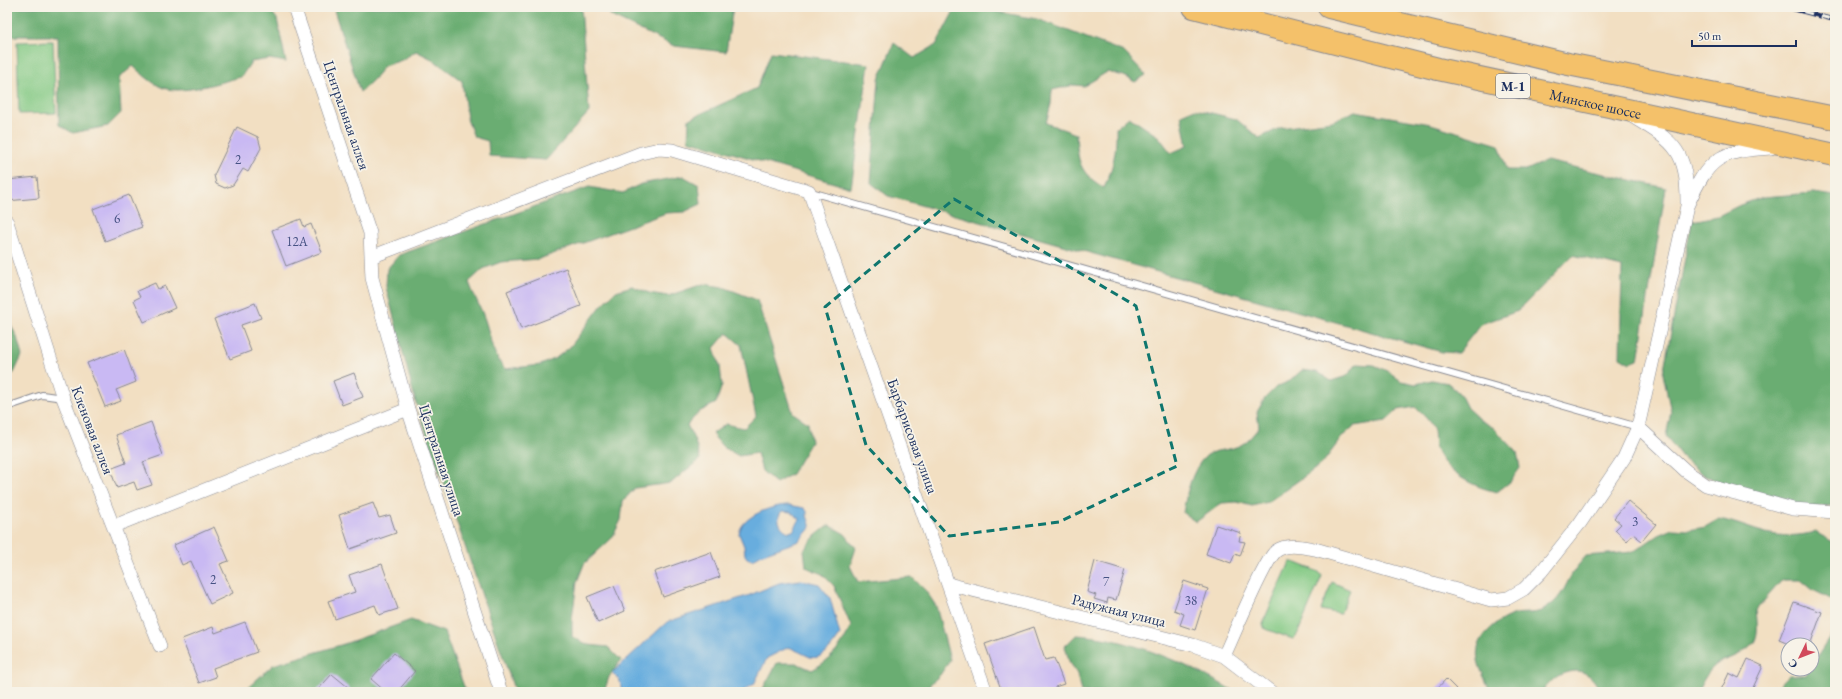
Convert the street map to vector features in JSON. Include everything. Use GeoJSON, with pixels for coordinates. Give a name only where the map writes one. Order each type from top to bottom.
{"type":"FeatureCollection","features":[{"type":"Feature","properties":{"kind":"highway","name":"Минское шоссе"},"geometry":{"type":"LineString","coordinates":[[1194,7],[1438,70],[1835,155]]}},
{"type":"Feature","properties":{"kind":"highway","name":"М-1"},"geometry":{"type":"LineString","coordinates":[[1330,7],[1561,63],[1835,118]]}},
{"type":"Feature","properties":{"kind":"street","name":"Центральная аллея"},"geometry":{"type":"LineString","coordinates":[[294,7],[370,233]]}},
{"type":"Feature","properties":{"kind":"street"},"geometry":{"type":"LineString","coordinates":[[1607,106],[1631,116],[1654,129],[1679,153],[1684,164],[1687,206]]}},
{"type":"Feature","properties":{"kind":"street"},"geometry":{"type":"LineString","coordinates":[[1224,656],[1265,568],[1276,551],[1292,546],[1315,549],[1491,600],[1508,598],[1524,589],[1542,572],[1580,523],[1624,458],[1638,427],[1687,206],[1701,176],[1708,167],[1723,157],[1736,152],[1754,149],[1793,147]]}},
{"type":"Feature","properties":{"kind":"street"},"geometry":{"type":"LineString","coordinates":[[371,257],[641,152],[659,149],[672,150],[809,191]]}},
{"type":"Feature","properties":{"kind":"street","name":"Барбарисовая улица"},"geometry":{"type":"LineString","coordinates":[[809,191],[986,692]]}},
{"type":"Feature","properties":{"kind":"street","name":"Кленовая аллея"},"geometry":{"type":"LineString","coordinates":[[7,222],[63,398],[160,646]]}},
{"type":"Feature","properties":{"kind":"street","name":"Центральная улица"},"geometry":{"type":"LineString","coordinates":[[370,233],[372,278],[408,409],[501,692]]}},
{"type":"Feature","properties":{"kind":"street"},"geometry":{"type":"LineString","coordinates":[[114,526],[408,409]]}},
{"type":"Feature","properties":{"kind":"street"},"geometry":{"type":"LineString","coordinates":[[1638,427],[1686,471],[1706,485],[1793,509],[1835,512]]}},
{"type":"Feature","properties":{"kind":"street","name":"Радужная улица"},"geometry":{"type":"LineString","coordinates":[[948,584],[1192,645],[1224,656],[1271,692]]}},
{"type":"Feature","properties":{"kind":"lane"},"geometry":{"type":"LineString","coordinates":[[809,191],[1638,427]]}},
{"type":"Feature","properties":{"kind":"lane"},"geometry":{"type":"LineString","coordinates":[[7,408],[42,395],[63,398]]}},
{"type":"Feature","properties":{"kind":"highlighted area"},"geometry":{"type":"Polygon","coordinates":[[[954,199],[1136,306],[1177,466],[1059,522],[949,536],[866,445],[825,307],[954,199]]]}},
{"type":"Feature","properties":{"kind":"green space"},"geometry":{"type":"Polygon","coordinates":[[[7,7],[268,7],[277,19],[286,62],[269,59],[251,62],[241,77],[199,88],[177,90],[159,86],[133,66],[119,78],[121,113],[108,126],[73,133],[59,125],[58,36],[9,36],[7,128],[7,7]]]}},
{"type":"Feature","properties":{"kind":"green space"},"geometry":{"type":"Polygon","coordinates":[[[333,7],[581,7],[589,112],[546,160],[489,156],[488,141],[474,137],[467,119],[462,81],[432,59],[416,51],[402,60],[384,66],[373,80],[360,92],[333,7]]]}},
{"type":"Feature","properties":{"kind":"green space"},"geometry":{"type":"Polygon","coordinates":[[[605,7],[733,7],[726,52],[674,46],[611,16],[605,7]]]}},
{"type":"Feature","properties":{"kind":"green space"},"geometry":{"type":"Polygon","coordinates":[[[956,7],[971,7],[1037,19],[1124,52],[1146,75],[1135,82],[1124,76],[1107,72],[1084,86],[1074,85],[1052,90],[1051,104],[1046,123],[1076,134],[1081,166],[1089,177],[1104,188],[1114,159],[1116,128],[1129,117],[1159,137],[1171,153],[1187,146],[1181,115],[1195,109],[1236,119],[1259,138],[1280,128],[1332,121],[1355,111],[1431,124],[1499,145],[1507,170],[1526,170],[1547,161],[1666,188],[1638,360],[1630,363],[1620,357],[1622,267],[1573,255],[1518,311],[1481,324],[1458,353],[1442,352],[888,196],[871,183],[879,79],[894,43],[914,58],[936,45],[956,7]]]}},
{"type":"Feature","properties":{"kind":"green space"},"geometry":{"type":"Polygon","coordinates":[[[53,41],[56,113],[19,114],[17,42],[53,41]]]}},
{"type":"Feature","properties":{"kind":"green space"},"geometry":{"type":"Polygon","coordinates":[[[771,52],[869,64],[851,188],[688,140],[689,119],[757,88],[771,52]]]}},
{"type":"Feature","properties":{"kind":"green space"},"geometry":{"type":"Polygon","coordinates":[[[683,176],[699,185],[701,204],[684,212],[666,213],[539,259],[501,262],[483,269],[469,282],[483,315],[497,356],[505,369],[541,365],[556,358],[570,347],[602,305],[616,291],[632,286],[649,293],[668,296],[703,284],[723,287],[757,300],[793,413],[808,423],[811,442],[792,474],[776,483],[762,471],[757,453],[739,456],[723,447],[712,434],[726,424],[744,428],[756,416],[741,345],[727,333],[714,348],[720,366],[722,385],[716,403],[699,412],[687,425],[695,441],[700,459],[671,483],[635,488],[623,501],[621,520],[612,538],[584,564],[577,582],[572,619],[572,637],[589,645],[608,647],[621,660],[609,677],[604,692],[515,692],[416,403],[386,287],[387,269],[399,255],[589,187],[623,193],[641,184],[683,176]]]}},
{"type":"Feature","properties":{"kind":"green space"},"geometry":{"type":"Polygon","coordinates":[[[1813,193],[1835,196],[1835,505],[1810,508],[1724,485],[1701,473],[1682,457],[1666,436],[1671,412],[1663,374],[1692,221],[1718,216],[1740,205],[1763,197],[1813,193]]]}},
{"type":"Feature","properties":{"kind":"green space"},"geometry":{"type":"Polygon","coordinates":[[[7,318],[17,337],[22,356],[14,373],[7,376],[7,318]]]}},
{"type":"Feature","properties":{"kind":"green space"},"geometry":{"type":"Polygon","coordinates":[[[1357,364],[1374,365],[1388,371],[1401,381],[1416,384],[1432,380],[1448,383],[1460,394],[1467,408],[1480,420],[1494,428],[1517,452],[1520,468],[1510,482],[1497,492],[1478,486],[1460,477],[1452,471],[1439,455],[1435,446],[1433,427],[1415,407],[1398,410],[1386,421],[1354,426],[1342,437],[1322,464],[1268,502],[1252,506],[1237,502],[1222,503],[1196,522],[1183,513],[1190,482],[1201,461],[1209,454],[1236,447],[1249,439],[1259,427],[1257,412],[1265,398],[1276,387],[1290,381],[1302,370],[1318,372],[1331,381],[1347,376],[1357,364]]]}},
{"type":"Feature","properties":{"kind":"green space"},"geometry":{"type":"Polygon","coordinates":[[[1719,519],[1778,535],[1791,536],[1815,532],[1835,543],[1835,603],[1813,590],[1801,580],[1782,580],[1756,610],[1757,634],[1752,645],[1740,654],[1717,664],[1710,670],[1697,692],[1600,692],[1597,685],[1589,676],[1579,671],[1573,671],[1557,676],[1541,692],[1490,692],[1479,664],[1477,652],[1483,638],[1494,625],[1501,620],[1516,614],[1536,612],[1544,610],[1548,607],[1558,598],[1572,573],[1586,556],[1633,552],[1658,535],[1672,529],[1689,530],[1705,527],[1719,519]]]}},
{"type":"Feature","properties":{"kind":"green space"},"geometry":{"type":"Polygon","coordinates":[[[829,525],[845,534],[856,548],[850,566],[858,582],[912,577],[926,591],[936,606],[950,660],[940,675],[926,688],[928,692],[761,692],[777,663],[796,663],[812,670],[836,652],[851,626],[834,586],[822,574],[806,567],[804,550],[815,536],[829,525]]]}},
{"type":"Feature","properties":{"kind":"green space"},"geometry":{"type":"Polygon","coordinates":[[[1290,562],[1294,562],[1319,572],[1322,576],[1297,635],[1293,639],[1265,629],[1263,625],[1290,562]]]}},
{"type":"Feature","properties":{"kind":"green space"},"geometry":{"type":"Polygon","coordinates":[[[1332,582],[1350,590],[1340,614],[1321,610],[1332,582]]]}},
{"type":"Feature","properties":{"kind":"green space"},"geometry":{"type":"Polygon","coordinates":[[[411,620],[444,632],[466,692],[243,692],[273,665],[344,644],[411,620]]]}},
{"type":"Feature","properties":{"kind":"green space"},"geometry":{"type":"Polygon","coordinates":[[[1835,629],[1835,692],[1775,692],[1777,687],[1787,677],[1820,677],[1820,652],[1835,629]]]}},
{"type":"Feature","properties":{"kind":"green space"},"geometry":{"type":"Polygon","coordinates":[[[1076,635],[1117,641],[1158,654],[1199,672],[1235,692],[1081,692],[1077,674],[1069,661],[1065,646],[1076,635]]]}},
{"type":"Feature","properties":{"kind":"water"},"geometry":{"type":"Polygon","coordinates":[[[789,505],[804,508],[807,511],[810,528],[799,541],[760,555],[752,560],[747,558],[739,534],[745,522],[751,517],[767,509],[789,505]],[[782,511],[779,517],[781,526],[789,532],[793,531],[800,519],[791,512],[782,511]]]}},
{"type":"Feature","properties":{"kind":"water"},"geometry":{"type":"Polygon","coordinates":[[[801,580],[819,584],[830,598],[840,635],[824,654],[815,658],[810,657],[789,647],[767,658],[754,684],[741,692],[622,692],[620,681],[612,673],[667,622],[750,595],[779,583],[801,580]]]}},
{"type":"Feature","properties":{"kind":"building"},"geometry":{"type":"Polygon","coordinates":[[[237,127],[258,137],[261,148],[248,172],[243,169],[233,185],[225,188],[216,184],[214,175],[237,127]]]}},
{"type":"Feature","properties":{"kind":"building"},"geometry":{"type":"Polygon","coordinates":[[[37,177],[39,198],[7,201],[7,180],[37,177]]]}},
{"type":"Feature","properties":{"kind":"building"},"geometry":{"type":"Polygon","coordinates":[[[129,195],[142,227],[105,241],[93,209],[129,195]]]}},
{"type":"Feature","properties":{"kind":"building"},"geometry":{"type":"Polygon","coordinates":[[[301,219],[304,227],[311,224],[322,252],[286,266],[272,230],[301,219]]]}},
{"type":"Feature","properties":{"kind":"building"},"geometry":{"type":"Polygon","coordinates":[[[566,268],[581,306],[521,329],[507,291],[566,268]]]}},
{"type":"Feature","properties":{"kind":"building"},"geometry":{"type":"Polygon","coordinates":[[[155,283],[158,289],[165,286],[175,308],[144,322],[134,300],[140,297],[137,291],[155,283]]]}},
{"type":"Feature","properties":{"kind":"building"},"geometry":{"type":"Polygon","coordinates":[[[255,303],[261,318],[241,325],[251,351],[230,359],[214,319],[255,303]]]}},
{"type":"Feature","properties":{"kind":"building"},"geometry":{"type":"Polygon","coordinates":[[[124,349],[136,382],[116,390],[121,401],[105,407],[87,363],[124,349]]]}},
{"type":"Feature","properties":{"kind":"building"},"geometry":{"type":"Polygon","coordinates":[[[354,373],[363,397],[342,405],[333,381],[354,373]]]}},
{"type":"Feature","properties":{"kind":"building"},"geometry":{"type":"Polygon","coordinates":[[[151,422],[163,455],[143,462],[152,485],[137,490],[134,482],[117,488],[110,469],[126,463],[116,435],[151,422]]]}},
{"type":"Feature","properties":{"kind":"building"},"geometry":{"type":"Polygon","coordinates":[[[1628,501],[1656,524],[1642,541],[1633,534],[1627,541],[1615,530],[1621,524],[1614,518],[1628,501]]]}},
{"type":"Feature","properties":{"kind":"building"},"geometry":{"type":"Polygon","coordinates":[[[373,503],[379,518],[390,515],[396,533],[350,549],[339,515],[373,503]]]}},
{"type":"Feature","properties":{"kind":"building"},"geometry":{"type":"Polygon","coordinates":[[[1216,525],[1241,533],[1239,541],[1245,542],[1240,556],[1235,554],[1231,563],[1206,554],[1216,525]]]}},
{"type":"Feature","properties":{"kind":"building"},"geometry":{"type":"Polygon","coordinates":[[[214,527],[229,561],[220,564],[233,593],[210,604],[191,561],[182,565],[174,545],[214,527]]]}},
{"type":"Feature","properties":{"kind":"building"},"geometry":{"type":"Polygon","coordinates":[[[711,552],[720,577],[663,597],[654,572],[711,552]]]}},
{"type":"Feature","properties":{"kind":"building"},"geometry":{"type":"Polygon","coordinates":[[[1095,561],[1125,570],[1116,600],[1108,598],[1107,603],[1094,599],[1096,595],[1087,592],[1095,561]]]}},
{"type":"Feature","properties":{"kind":"building"},"geometry":{"type":"Polygon","coordinates":[[[382,564],[398,609],[379,615],[375,605],[335,619],[328,601],[355,592],[349,575],[382,564]]]}},
{"type":"Feature","properties":{"kind":"building"},"geometry":{"type":"Polygon","coordinates":[[[1184,581],[1208,589],[1195,630],[1180,625],[1184,614],[1174,610],[1184,581]]]}},
{"type":"Feature","properties":{"kind":"building"},"geometry":{"type":"Polygon","coordinates":[[[614,586],[625,611],[598,623],[587,597],[614,586]]]}},
{"type":"Feature","properties":{"kind":"building"},"geometry":{"type":"Polygon","coordinates":[[[1794,602],[1822,612],[1813,637],[1780,637],[1794,602]]]}},
{"type":"Feature","properties":{"kind":"building"},"geometry":{"type":"Polygon","coordinates":[[[245,622],[257,652],[213,668],[216,677],[199,683],[182,639],[213,627],[215,633],[245,622]]]}},
{"type":"Feature","properties":{"kind":"building"},"geometry":{"type":"Polygon","coordinates":[[[1034,627],[1045,660],[1054,658],[1064,684],[1055,687],[1056,692],[1002,692],[985,644],[1034,627]]]}},
{"type":"Feature","properties":{"kind":"building"},"geometry":{"type":"Polygon","coordinates":[[[394,653],[415,671],[397,692],[386,692],[371,679],[394,653]]]}},
{"type":"Feature","properties":{"kind":"building"},"geometry":{"type":"Polygon","coordinates":[[[1748,659],[1763,666],[1751,692],[1720,692],[1729,673],[1739,678],[1748,659]]]}},
{"type":"Feature","properties":{"kind":"building"},"geometry":{"type":"Polygon","coordinates":[[[332,674],[354,692],[316,692],[332,674]]]}},
{"type":"Feature","properties":{"kind":"building"},"geometry":{"type":"Polygon","coordinates":[[[1446,679],[1459,692],[1434,692],[1446,679]]]}},
{"type":"Feature","properties":{"kind":"railway"},"geometry":{"type":"LineString","coordinates":[[1786,7],[1835,20]]}},
{"type":"Feature","properties":{"kind":"railway"},"geometry":{"type":"LineString","coordinates":[[1824,7],[1835,10]]}}]}
